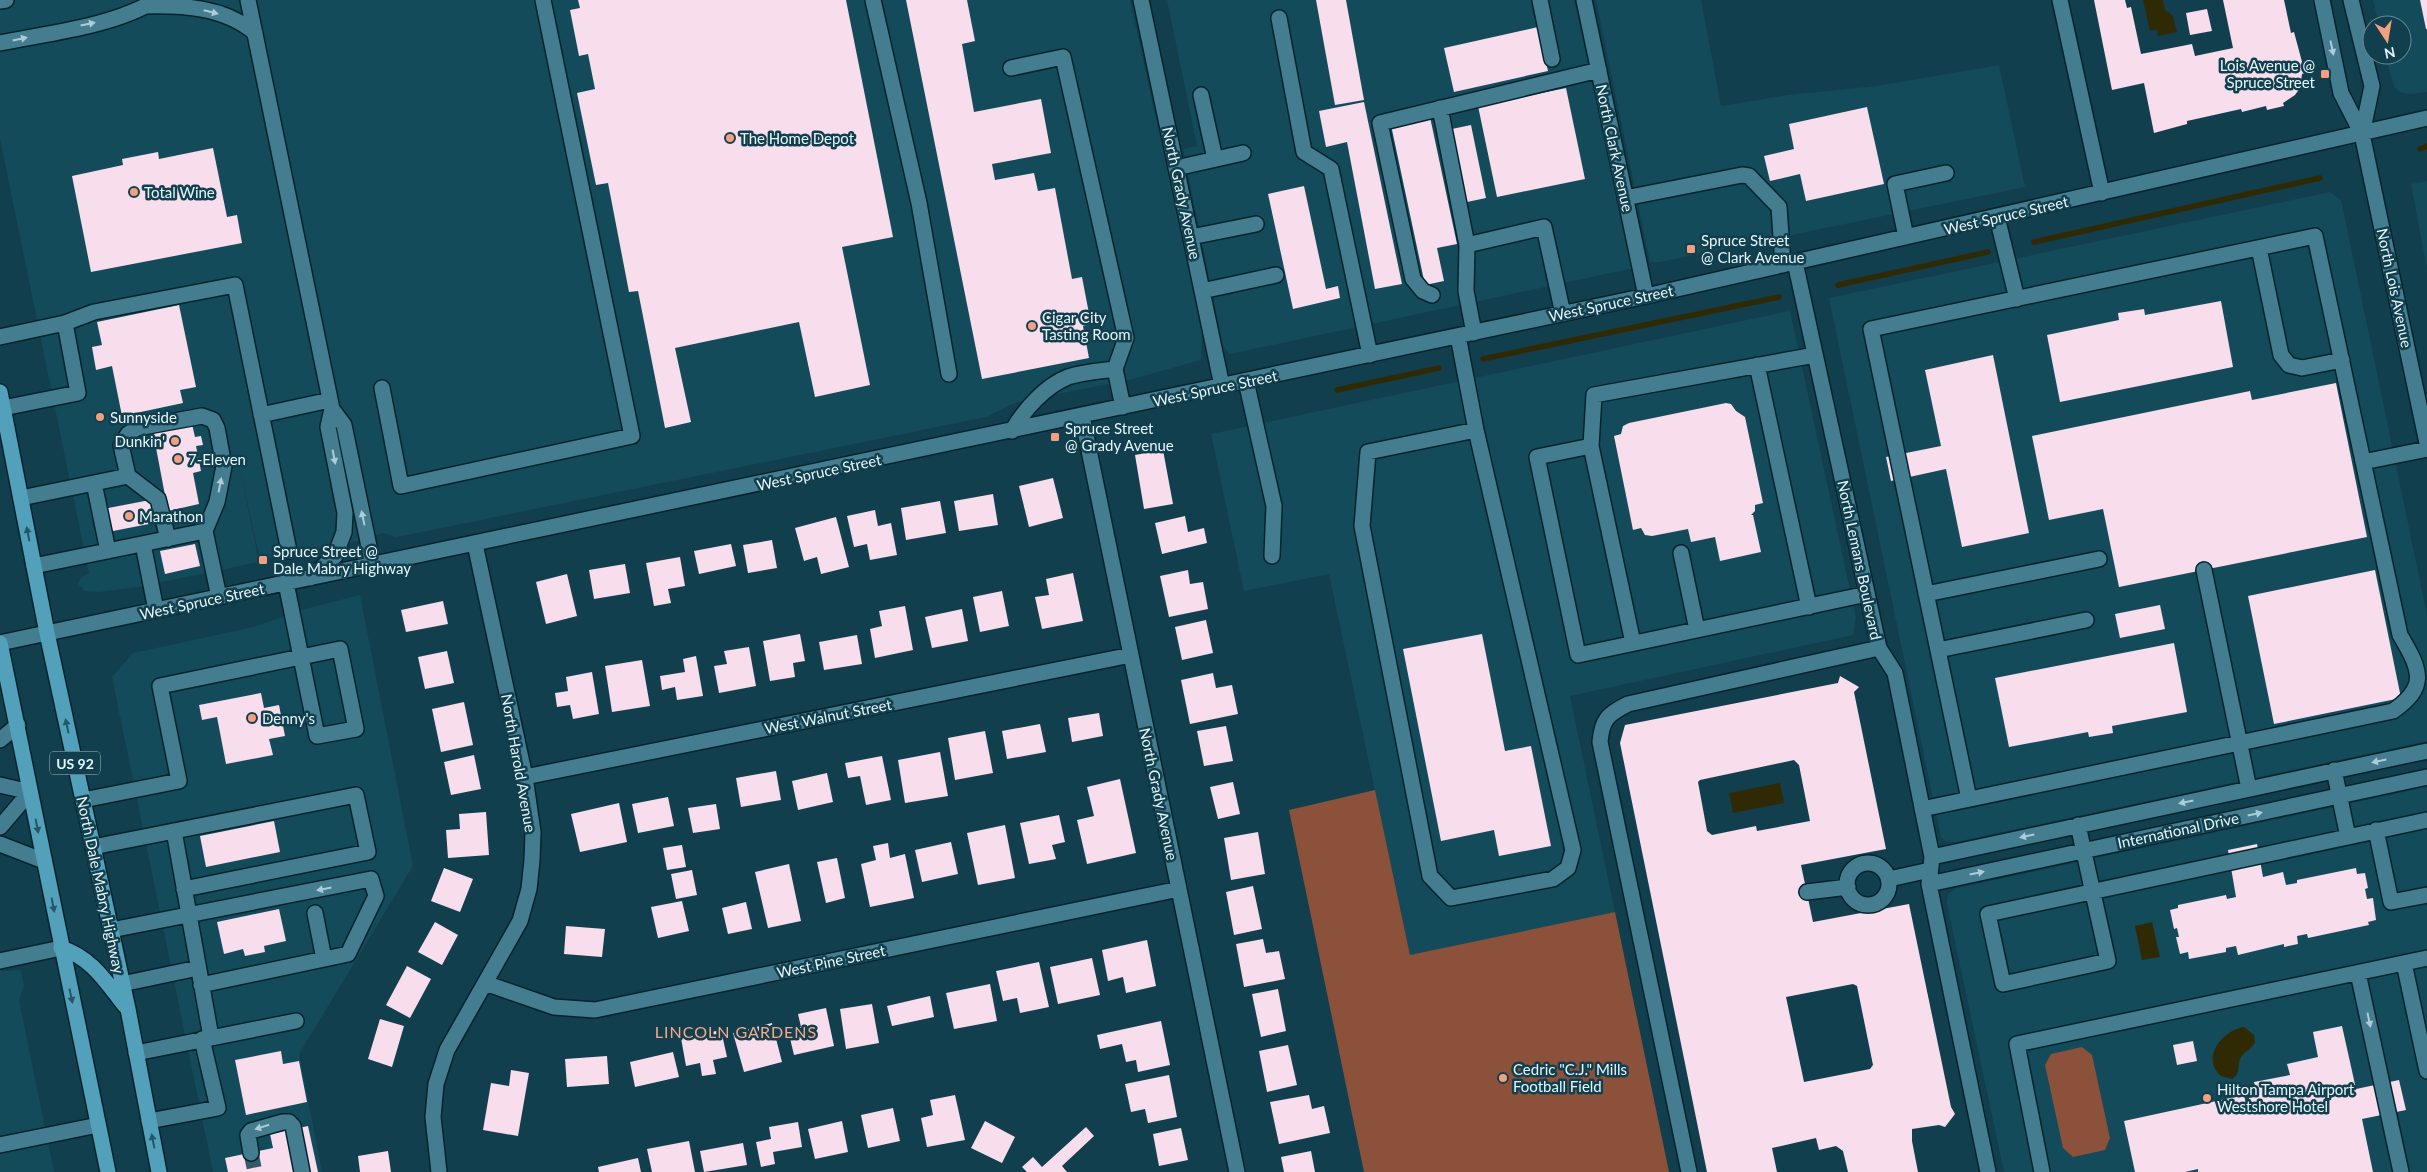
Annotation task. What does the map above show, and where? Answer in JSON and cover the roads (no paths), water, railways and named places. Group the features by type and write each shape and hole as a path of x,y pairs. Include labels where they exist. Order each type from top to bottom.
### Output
{"main road":[{"name":"North Dale Mabry Highway","path":"0,392 47,633 128,1009 159,1172"},
{"name":"US 92","path":"0,643 108,1172"},
{"path":"61,948 83,957 97,970 128,1009"}],"street":[{"path":"0,1 6,0"},
{"path":"248,0 331,404 328,427 345,513 344,532 335,556 309,579"},
{"path":"382,388 401,486 632,436 543,0"},
{"path":"873,0 919,202 949,374"},
{"name":"North Grady Avenue","path":"1141,0 1222,386"},
{"path":"1540,0 1552,59"},
{"name":"North Clark Avenue","path":"1584,0 1646,296"},
{"path":"2060,0 2102,193"},
{"name":"North Lois Avenue","path":"2322,0 2341,93 2362,134 2427,443"},
{"name":"North Lois Avenue","path":"2351,0 2372,86 2362,134"},
{"path":"0,43 115,18 151,3 189,7 212,12 243,23 255,33"},
{"path":"1279,18 1304,152 1331,169 1370,355"},
{"path":"1011,68 1063,57 1126,338 1115,369 1123,407"},
{"path":"1432,295 1423,292 1413,279 1380,123 1599,70"},
{"path":"1201,95 1215,159"},
{"path":"1440,108 1467,244 1466,291 1474,333"},
{"name":"West Spruce Street","path":"0,643 1563,314 2427,118"},
{"path":"1176,168 1243,153"},
{"path":"1906,237 1895,184 1946,173"},
{"name":"North Lemans Boulevard","path":"1625,198 1742,175 1749,176 1779,207 1789,264 1815,354 1879,648 1894,672 1922,808 1930,870 1988,1172"},
{"path":"1997,217 2017,299"},
{"path":"1191,237 1256,224"},
{"path":"1467,244 1544,227 1563,314"},
{"path":"1922,808 1969,799 2239,742 2393,711 2412,702 2423,692 2424,676 2400,635 2315,236 1870,330 1969,799"},
{"path":"2259,248 2281,355 2289,365 2302,368 2342,360"},
{"path":"1202,291 1276,274"},
{"path":"0,337 64,323 94,312 234,285 289,550"},
{"path":"3,408 78,392 64,323"},
{"path":"1458,336 1476,430 1573,850 1568,868 1553,879 1451,898 1430,876 1362,526 1368,452 1476,430"},
{"path":"1633,643 1592,446 1594,395 1815,354"},
{"path":"1757,365 1809,607"},
{"path":"1012,431 1021,415 1055,384 1069,377 1115,369"},
{"path":"1246,381 1274,506 1272,556"},
{"path":"261,414 331,404"},
{"path":"331,404 344,425 373,566"},
{"path":"168,539 158,499 128,476 121,445 128,434 137,428 202,416 213,420 217,428 224,466 217,502 205,531 219,598"},
{"name":"North Grady Avenue","path":"1082,416 1237,1172"},
{"path":"1592,446 1537,457 1578,655 1867,594"},
{"path":"2363,462 2427,449"},
{"path":"21,498 128,476"},
{"path":"94,483 108,551"},
{"path":"34,566 205,531"},
{"path":"143,544 156,610"},
{"name":"North Harold Avenue","path":"439,1172 433,1117 436,1084 447,1050 520,921 529,889 533,832 525,777 475,544"},
{"path":"1681,553 1697,630"},
{"path":"1926,594 2100,558"},
{"path":"2204,570 2249,789"},
{"path":"83,800 179,781 160,686 301,657 340,649 356,728 317,736 301,657 286,583"},
{"path":"1938,650 2086,620"},
{"path":"1689,1172 1600,742 1601,728 1610,713 1628,704 1879,648"},
{"name":"West Walnut Street","path":"525,777 1131,655"},
{"path":"0,740 18,725"},
{"name":"International Drive","path":"1930,870 2078,825 2427,751"},
{"path":"2334,770 2348,837"},
{"name":"International Drive","path":"1930,870 2084,850 2427,777"},
{"path":"0,785 30,792 0,827"},
{"path":"93,847 356,794 368,852 184,888"},
{"path":"2078,825 2092,891 2108,961 2003,984 1988,914 2092,891 2348,837 2376,830 2427,820"},
{"path":"2376,830 2391,902 2427,894"},
{"path":"149,1121 218,1108 207,1038 202,985 174,831"},
{"path":"0,844 44,861"},
{"path":"1868,863 1881,867 1889,879 1888,892 1884,898 1873,904 1859,902 1850,893 1848,887 1848,880 1855,868 1868,863"},
{"path":"1889,879 1930,870"},
{"path":"111,930 371,880 376,896 348,954 202,985"},
{"path":"1807,892 1848,887"},
{"name":"West Pine Street","path":"486,983 554,1007 595,1010 1179,890"},
{"path":"315,913 324,959"},
{"path":"0,961 61,948"},
{"path":"2042,1172 2017,1044 2427,958"},
{"path":"2404,963 2427,1071"},
{"path":"122,984 198,968"},
{"path":"2358,972 2401,1172"},
{"path":"136,1053 296,1021"},
{"path":"251,1153 248,1135 251,1131 289,1122 293,1126 302,1172"},
{"path":"0,1145 98,1124"}],"waterway":[{"path":"2420,149 2427,146"},
{"path":"2034,242 2320,178"},
{"path":"1838,285 1988,252"},
{"path":"1483,359 1779,297"},
{"path":"1337,390 1439,368"}],"tunnel":[{"path":"251,1153 255,1172"}],"place":[{"name":"Lois Avenue @ Spruce Street","path":"2325,74"},
{"name":"The Home Depot","path":"730,138"},
{"name":"Total Wine","path":"134,192"},
{"name":"Spruce Street @ Clark Avenue","path":"1691,249"},
{"name":"Cigar City Tasting Room","path":"1032,326"},
{"name":"Sunnyside","path":"100,417"},
{"name":"Spruce Street @ Grady Avenue","path":"1055,437"},
{"name":"Dunkin'","path":"175,441"},
{"name":"7-Eleven","path":"178,459"},
{"name":"Marathon","path":"129,516"},
{"name":"Spruce Street @ Dale Mabry Highway","path":"263,560"},
{"name":"Denny's","path":"252,718"},
{"name":"Cedric \"C.J.\" Mills Football Field","path":"1503,1078"},
{"name":"Hilton Tampa Airport Westshore Hotel","path":"2207,1098"}],"district":[{"name":"LINCOLN GARDENS","path":"736,1031"}]}
